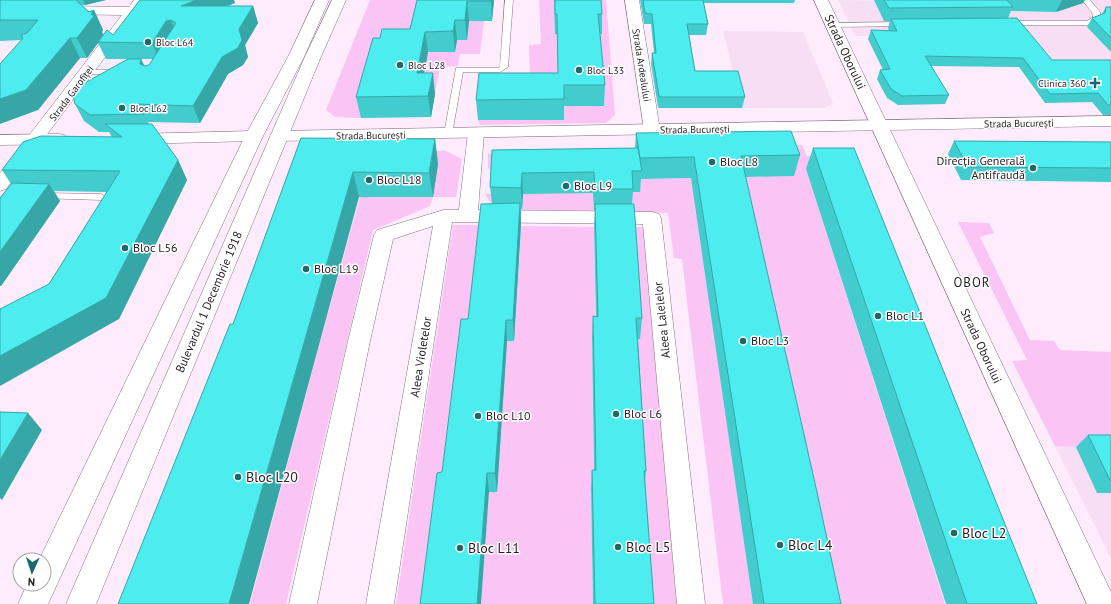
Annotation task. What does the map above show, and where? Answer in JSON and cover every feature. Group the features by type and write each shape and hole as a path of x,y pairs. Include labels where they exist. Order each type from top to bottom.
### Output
{"main road":[{"path":"52,564 254,136 296,57 322,0"},
{"name":"Bulevardul 1 Decembrie 1918","path":"81,604 279,136 339,0"},
{"name":"Strada București","path":"279,136 1111,121"},
{"path":"119,139 254,136"},
{"path":"0,140 73,139"},
{"path":"33,604 38,592"}],"street":[{"name":"Strada Ardealului","path":"632,0 652,130"},
{"name":"Strada Oborului","path":"821,0 1102,604"},
{"path":"46,10 137,5"},
{"name":"Strada Garofiței","path":"0,185 137,5"},
{"path":"303,604 359,341 384,235 408,227 442,227 468,216 476,133"},
{"name":"Aleea Lalelelor","path":"468,216 652,218 691,604"},
{"name":"Aleea Violetelor","path":"380,604 442,227"}],"lane":[{"path":"448,134 459,70 500,70 504,67 509,0"},
{"path":"1000,24 1088,23 1097,18 1096,12 1086,0"},
{"path":"833,25 912,24"},
{"path":"86,72 125,72"},
{"path":"31,195 101,197"}],"shaded area":[{"path":"370,0 467,0 377,59 361,118 335,117 326,110"},
{"path":"539,0 554,0 556,34 601,34 598,0 606,0 615,115 606,123 480,125 478,120 564,120 558,93 530,75 529,45 541,44"},
{"path":"838,0 970,2 969,0 1111,0 1111,102 1080,103 1022,33 855,36"},
{"path":"469,21 484,21 480,54 460,54 458,66 440,67 435,94 409,94 428,52 455,52 457,40 467,39"},
{"path":"723,31 803,32 833,103 824,108 742,108"},
{"path":"802,145 807,156 834,157 806,169 945,604 723,604 682,259 674,258 668,213 505,210 492,205 485,194 639,192 638,179 794,176 494,171 488,168 488,154 503,153 504,151"},
{"path":"446,151 462,159 456,197 433,197 430,206 373,230 286,604 250,604 360,197 322,152"},
{"path":"958,222 989,223 994,233 980,237 1030,340 1054,341 1060,350 1111,352 1111,448 1055,446 1012,361 1027,360"},
{"path":"453,225 483,225 427,604 396,604"},
{"path":"521,226 594,227 596,337 592,338 594,489 591,489 593,604 481,604 489,492 497,492 507,341 514,341"},
{"path":"632,227 647,227 682,604 649,604 634,339 640,339"},
{"path":"1012,361 1111,362 1111,559 1097,530"}],"building":[{"path":"0,0 76,0 89,12 94,10 91,14 94,16 77,38 70,38 26,90 0,99 0,64 23,38 21,35 27,33 38,20 0,20"},
{"path":"140,0 196,0 181,6 253,6 239,29 242,40 238,48 222,57 193,106 137,104 144,114 90,115 75,104 72,90 128,59 141,59 140,64 145,66 149,65 176,23 171,20 166,21 152,43 98,42 107,30 113,35"},
{"path":"417,0 491,1 467,1 465,20 455,20 453,31 425,32 417,73 433,73 428,96 356,97 373,38 380,38 382,29 410,29"},
{"path":"555,0 601,0 602,14 598,14 605,85 564,85 564,99 476,100 479,73 558,73 557,14 555,14"},
{"path":"643,0 703,0 708,24 687,24 695,71 738,71 745,97 659,96 652,53 656,53 652,14 645,13"},
{"path":"884,0 1007,0 1013,7 889,8"},
{"path":"1106,7 1111,7 1111,38 1092,18 1105,13"},
{"path":"1017,18 1052,60 1111,60 1111,105 1108,105 1098,93 1050,94 1023,58 925,56 949,95 902,96 891,89 880,70 890,69 871,30 897,31 891,19"},
{"path":"105,124 152,124 178,160 106,298 0,356 0,309 49,284 120,171 2,170 23,142 41,136 122,137"},
{"path":"791,131 800,155 741,156 841,604 764,604 694,157 640,158 636,133"},
{"path":"301,138 435,139 429,173 353,172 229,604 118,604 230,324 233,324"},
{"path":"954,141 1111,142 1111,168 968,167"},
{"path":"638,148 642,171 632,171 633,189 595,189 594,172 522,173 521,188 490,187 492,150"},
{"path":"813,148 854,148 1037,604 967,604"},
{"path":"12,183 49,184 0,252 0,198"},
{"path":"520,203 513,320 506,320 495,473 487,473 477,604 420,604 437,473 442,472 461,319 468,319 481,204"},
{"path":"595,204 634,204 642,318 636,318 646,471 644,471 654,604 595,604 592,470 596,470 593,316 598,317"},
{"path":"0,412 28,413 0,460"},
{"path":"1088,435 1111,435 1111,480 1110,480"}],"place":[{"name":"Bloc L64","path":"148,42"},
{"name":"Bloc L28","path":"400,65"},
{"name":"Bloc L33","path":"579,70"},
{"name":"Clinica 360","path":"1095,83"},
{"name":"Bloc L62","path":"122,108"},
{"name":"Bloc L8","path":"712,162"},
{"name":"Direcția Generală Antifraudă","path":"1033,168"},
{"name":"Bloc L18","path":"369,180"},
{"name":"Bloc L9","path":"566,186"},
{"name":"Bloc L56","path":"125,248"},
{"name":"Bloc L19","path":"306,269"},
{"name":"Bloc L1","path":"878,316"},
{"name":"Bloc L3","path":"743,341"},
{"name":"Bloc L6","path":"616,414"},
{"name":"Bloc L10","path":"478,416"},
{"name":"Bloc L20","path":"238,477"},
{"name":"Bloc L2","path":"954,533"},
{"name":"Bloc L4","path":"780,545"},
{"name":"Bloc L5","path":"618,547"},
{"name":"Bloc L11","path":"460,548"}],"district":[{"name":"OBOR","path":"972,282"}]}
